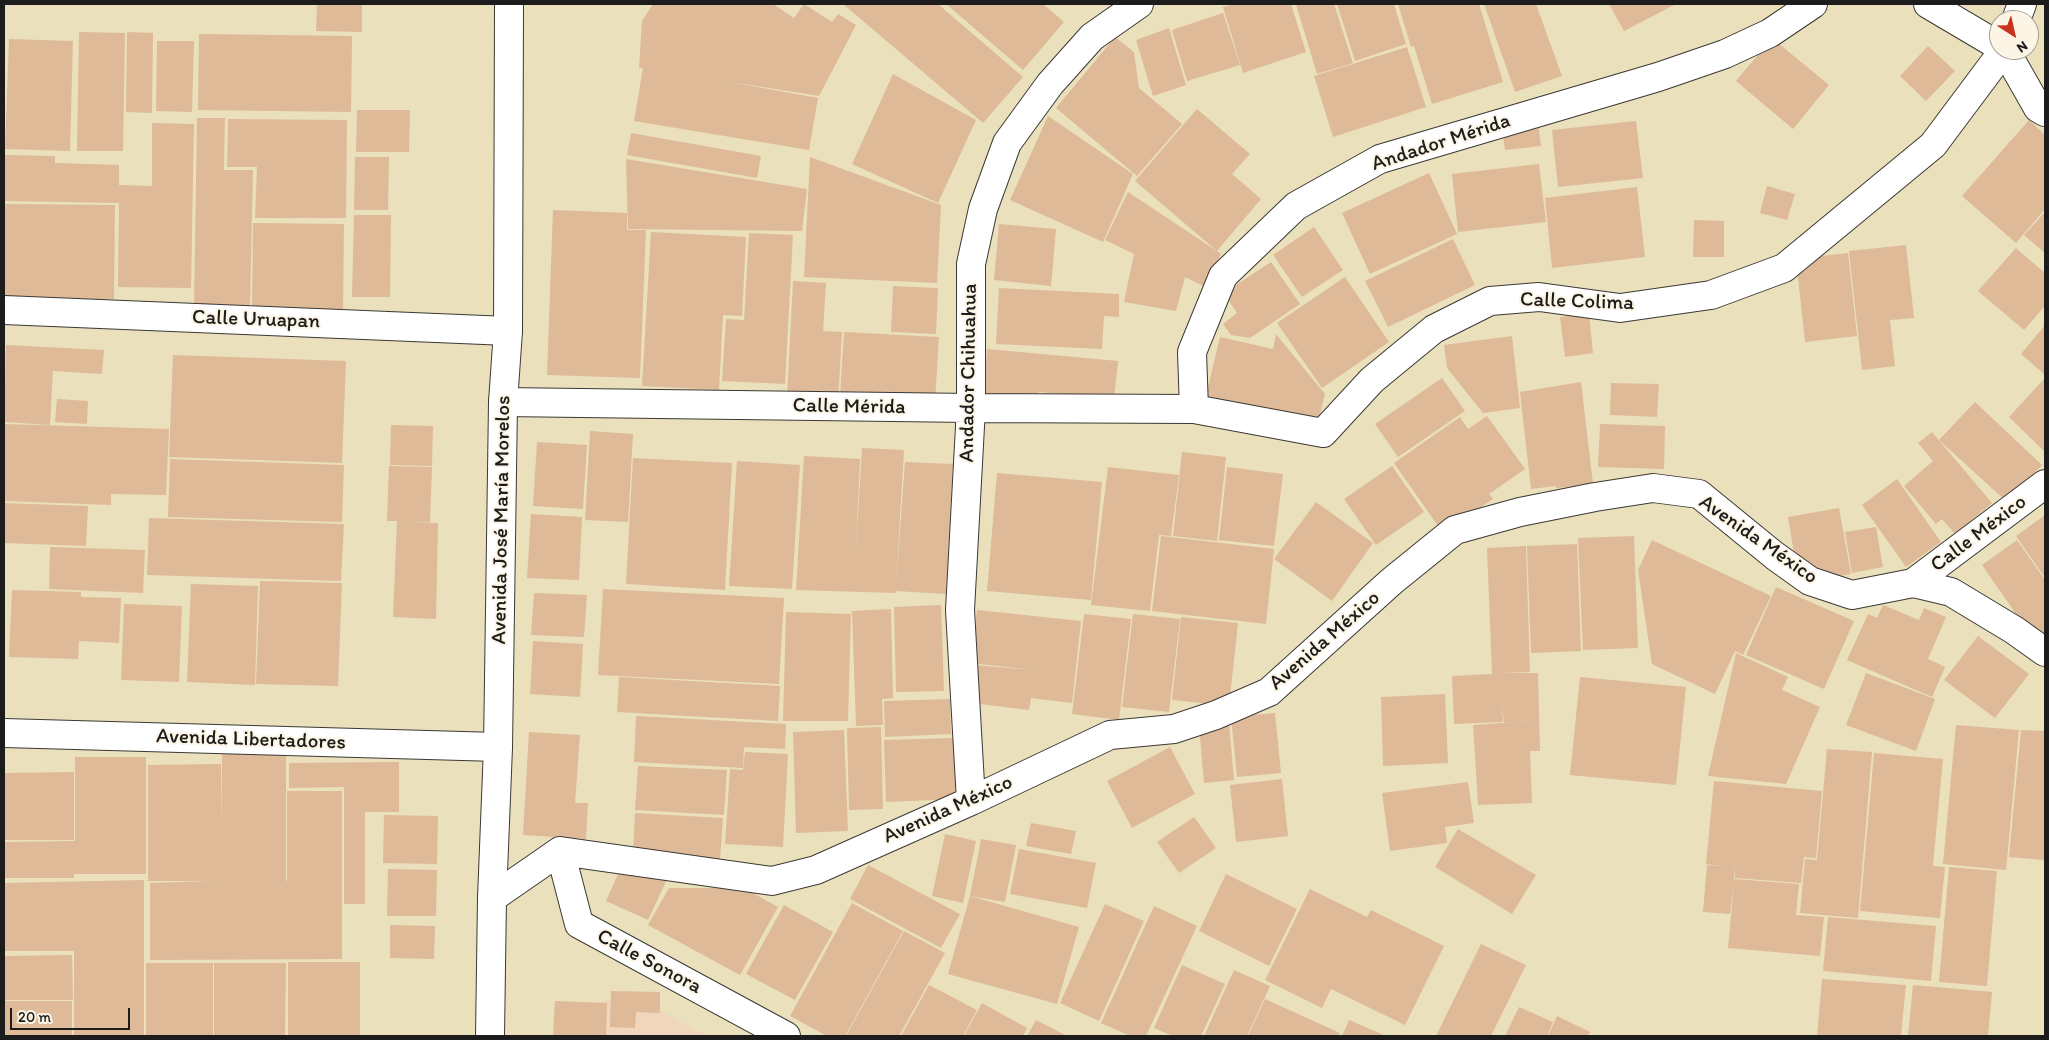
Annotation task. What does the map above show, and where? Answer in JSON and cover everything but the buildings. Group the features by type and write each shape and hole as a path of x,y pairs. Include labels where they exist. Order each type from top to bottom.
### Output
{"street":[{"name":"Avenida José María Morelos","path":"490,1036 492,898 498,747 503,402 508,331 510,4"},
{"name":"Andador Chihuahua","path":"971,801 960,610 971,408 971,264 983,209 1007,143 1050,84 1092,37 1139,4"},
{"name":"Andador Mérida","path":"1194,409 1192,352 1223,276 1296,206 1380,159 1658,76 1725,54 1770,33 1813,4"},
{"path":"1928,4 1989,40"},
{"name":"Calle Colima","path":"1194,409 1324,433 1372,380 1434,329 1490,301 1539,297 1620,308 1711,295 1784,268 1933,145 1997,60"},
{"path":"2010,60 2038,108 2045,112"},
{"name":"Calle Uruapan","path":"4,310 508,331"},
{"name":"Calle Mérida","path":"503,402 1194,409"},
{"name":"Calle México","path":"1913,583 2045,484"},
{"name":"Avenida México","path":"560,850 772,882 816,870 1110,736 1174,729 1216,715 1269,692 1392,581 1455,530 1520,512 1594,496 1653,488 1700,494 1775,556 1810,581 1852,595 1913,583"},
{"path":"1913,583 1952,592 2014,630 2045,652"},
{"name":"Avenida Libertadores","path":"4,733 498,747"},
{"path":"492,898 560,850"},
{"name":"Calle Sonora","path":"560,850 579,924 786,1036"}],"shaded area":[{"path":"627,992 707,1036 589,1036 588,1008"}]}
